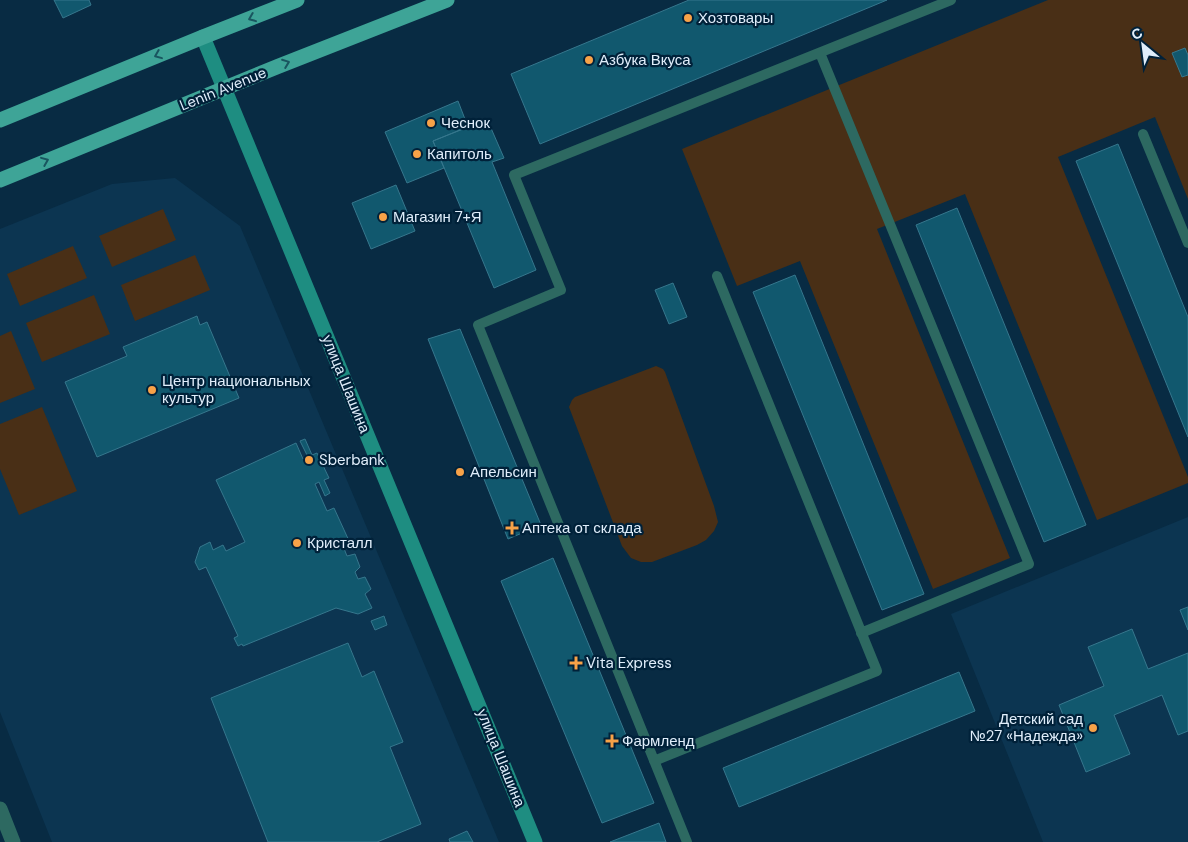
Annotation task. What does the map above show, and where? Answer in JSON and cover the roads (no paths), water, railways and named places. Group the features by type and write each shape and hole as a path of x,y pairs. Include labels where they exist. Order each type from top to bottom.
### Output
{"main road":[{"path":"0,120 297,0"},
{"name":"Lenin Avenue","path":"0,180 224,88 447,0"}],"street":[{"name":"улица Шашина","path":"204,37 535,842"},
{"path":"0,809 13,842"}],"lane":[{"path":"687,842 478,325 561,290 514,175 951,0"},
{"path":"820,53 1029,564 861,633"},
{"path":"1143,134 1188,244"},
{"path":"654,761 877,671 717,276"}],"place":[{"name":"Хозтовары","path":"688,18"},
{"name":"Азбука Вкуса","path":"589,60"},
{"name":"Чеснок","path":"431,123"},
{"name":"Капитоль","path":"417,154"},
{"name":"Магазин 7+Я","path":"383,217"},
{"name":"Центр национальных культур","path":"152,390"},
{"name":"Sberbank","path":"309,460"},
{"name":"Апельсин","path":"460,472"},
{"name":"Аптека от склада","path":"512,528"},
{"name":"Кристалл","path":"297,543"},
{"name":"Vita Express","path":"576,663"},
{"name":"Детский сад №27 «Надежда»","path":"1093,728"},
{"name":"Фармленд","path":"612,741"}]}
